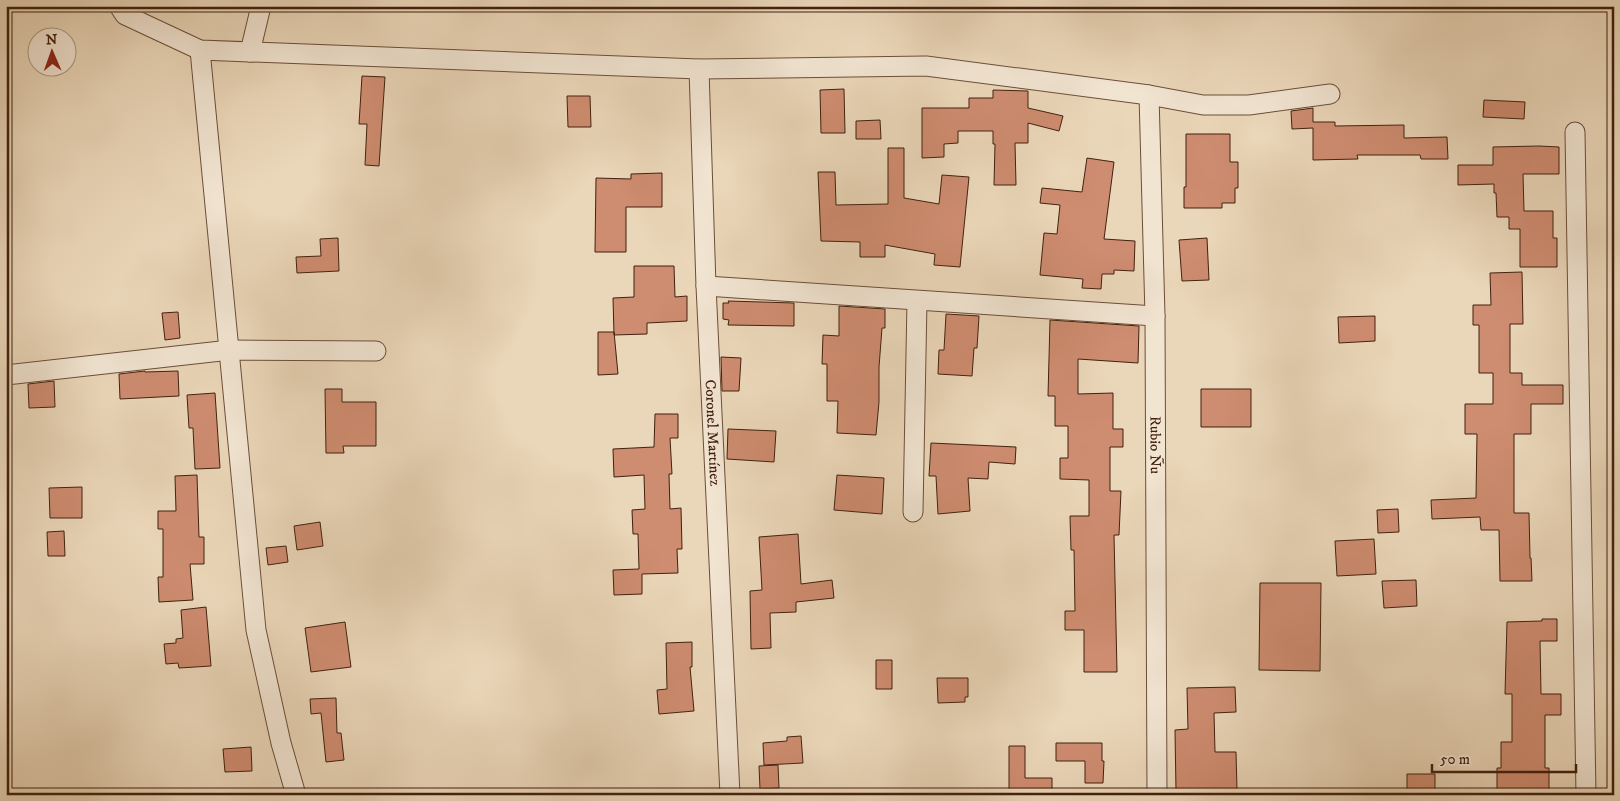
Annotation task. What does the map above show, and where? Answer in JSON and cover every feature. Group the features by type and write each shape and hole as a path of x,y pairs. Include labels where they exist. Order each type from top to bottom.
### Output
{"street":[{"path":"119,6 125,15 200,50 699,69 926,66 1149,95 1202,105 1248,105 1330,94"},
{"path":"250,52 261,6"},
{"path":"200,50 256,630 281,743 296,795"},
{"name":"Coronel Martínez","path":"699,69 706,286 730,795"},
{"name":"Rubio Ñu","path":"1149,95 1155,316 1157,795"},
{"path":"1575,132 1586,795"},
{"path":"706,286 1155,316"},
{"path":"914,512 917,300"},
{"path":"6,375 230,350 376,351"}],"building":[{"path":"362,76 385,77 379,166 365,165 367,124 359,124"},
{"path":"844,89 845,133 821,133 820,90"},
{"path":"993,90 1028,91 1028,108 1063,116 1059,131 1028,123 1028,143 1015,143 1016,185 994,185 995,144 993,144 993,131 958,131 958,143 944,144 944,157 922,158 922,108 969,108 969,98 993,98"},
{"path":"567,96 590,96 591,127 568,127"},
{"path":"1484,100 1525,102 1524,119 1483,117"},
{"path":"1313,108 1313,122 1335,122 1335,126 1404,125 1404,138 1447,137 1448,159 1421,159 1420,155 1357,155 1358,159 1313,160 1313,128 1292,129 1291,111"},
{"path":"880,120 881,139 856,139 856,121"},
{"path":"1186,134 1230,134 1230,162 1238,162 1238,188 1235,188 1235,203 1222,203 1222,208 1184,208"},
{"path":"1493,147 1559,147 1559,174 1523,174 1524,211 1553,211 1553,238 1557,238 1557,267 1520,267 1520,229 1509,229 1509,217 1497,217 1494,184 1458,185 1458,165 1493,165"},
{"path":"888,148 904,148 904,198 939,204 942,175 969,177 960,267 934,265 935,254 885,245 885,257 860,257 860,242 821,241 818,172 835,172 836,205 888,204"},
{"path":"1087,158 1114,162 1104,239 1135,241 1134,271 1114,270 1114,274 1102,274 1101,289 1082,288 1083,279 1040,275 1044,233 1057,234 1060,205 1040,203 1042,188 1082,192"},
{"path":"662,173 662,207 626,207 626,252 595,252 596,178 631,179 631,174"},
{"path":"338,238 339,271 297,273 296,257 321,256 320,239"},
{"path":"1207,238 1209,280 1182,281 1179,240"},
{"path":"634,266 674,266 675,297 687,296 687,321 647,323 647,334 614,335 613,298 634,297"},
{"path":"1522,272 1523,324 1510,324 1510,373 1522,373 1522,385 1563,385 1563,404 1531,404 1531,434 1514,434 1514,513 1529,513 1532,581 1500,581 1499,530 1481,530 1480,517 1432,519 1431,500 1476,498 1477,434 1465,434 1465,404 1493,404 1493,373 1479,373 1479,325 1473,325 1473,305 1491,305 1490,273"},
{"path":"728,301 794,303 794,326 728,325 729,320 723,319 723,303 729,303"},
{"path":"839,306 885,309 885,328 882,328 879,367 879,402 876,435 837,433 838,401 827,401 827,364 822,364 823,335 839,336"},
{"path":"178,312 180,338 165,340 162,313"},
{"path":"946,314 979,316 977,348 974,348 972,376 938,374 939,350 944,350"},
{"path":"1375,316 1375,341 1339,343 1338,317"},
{"path":"1050,320 1139,326 1138,363 1078,359 1078,394 1113,393 1113,429 1123,429 1123,447 1110,447 1110,491 1121,491 1119,535 1114,535 1117,672 1084,672 1084,630 1065,630 1065,611 1075,611 1074,550 1071,550 1070,516 1089,516 1089,480 1060,479 1060,458 1068,458 1068,426 1055,426 1055,396 1048,396"},
{"path":"598,332 614,332 618,374 598,375"},
{"path":"721,357 741,358 739,391 722,391"},
{"path":"145,371 178,371 179,396 120,399 119,374"},
{"path":"54,381 55,407 29,408 28,384"},
{"path":"325,389 342,389 342,402 376,402 376,446 343,446 344,453 326,453"},
{"path":"1201,389 1251,389 1251,427 1201,427"},
{"path":"215,393 220,468 195,469 193,428 189,428 187,395"},
{"path":"655,414 678,414 678,438 670,438 672,474 669,474 670,509 681,508 682,549 677,549 678,573 642,574 642,594 614,595 613,570 639,569 638,534 633,534 632,510 645,509 644,475 614,477 613,449 654,447"},
{"path":"728,429 776,431 774,462 727,459"},
{"path":"931,443 1016,447 1015,464 989,462 988,479 968,478 970,511 938,514 936,476 929,476"},
{"path":"197,475 199,537 204,537 204,564 190,564 193,600 159,602 158,577 163,577 163,529 158,529 158,511 176,511 175,476"},
{"path":"837,475 884,478 882,514 834,510"},
{"path":"82,487 82,518 50,518 49,488"},
{"path":"1398,509 1399,532 1378,533 1377,510"},
{"path":"320,522 323,546 297,550 294,526"},
{"path":"64,531 65,556 48,556 47,532"},
{"path":"798,534 801,584 832,580 834,598 796,602 796,612 770,613 771,648 751,649 750,591 762,590 759,537"},
{"path":"1374,539 1376,574 1337,576 1335,541"},
{"path":"286,546 288,562 268,565 266,548"},
{"path":"1416,580 1417,606 1384,608 1382,581"},
{"path":"1260,583 1321,583 1320,671 1259,670"},
{"path":"206,607 211,666 179,668 178,663 166,664 164,644 176,643 176,639 183,638 181,610"},
{"path":"1542,619 1557,619 1557,641 1540,641 1541,694 1561,694 1561,715 1545,715 1545,768 1549,768 1549,795 1497,795 1497,768 1501,768 1501,742 1512,742 1512,694 1505,694 1507,622 1542,621"},
{"path":"345,622 351,667 311,672 305,628"},
{"path":"692,642 692,667 690,667 694,711 659,714 657,690 667,689 666,643"},
{"path":"876,660 892,660 892,689 876,689"},
{"path":"937,678 968,678 968,697 965,697 965,702 938,703"},
{"path":"1235,687 1236,712 1214,713 1215,752 1236,752 1237,790 1176,791 1175,730 1188,729 1187,688"},
{"path":"336,698 337,733 341,733 344,760 326,762 321,713 311,714 310,699"},
{"path":"801,736 803,763 764,765 763,743 787,741 787,737"},
{"path":"1056,743 1102,743 1102,761 1104,761 1103,783 1085,783 1085,761 1056,761"},
{"path":"1009,746 1025,746 1025,778 1052,778 1052,795 1009,795"},
{"path":"251,747 252,771 225,772 223,749"},
{"path":"778,765 779,788 760,789 759,766"},
{"path":"1407,774 1435,774 1435,795 1407,795"}]}
